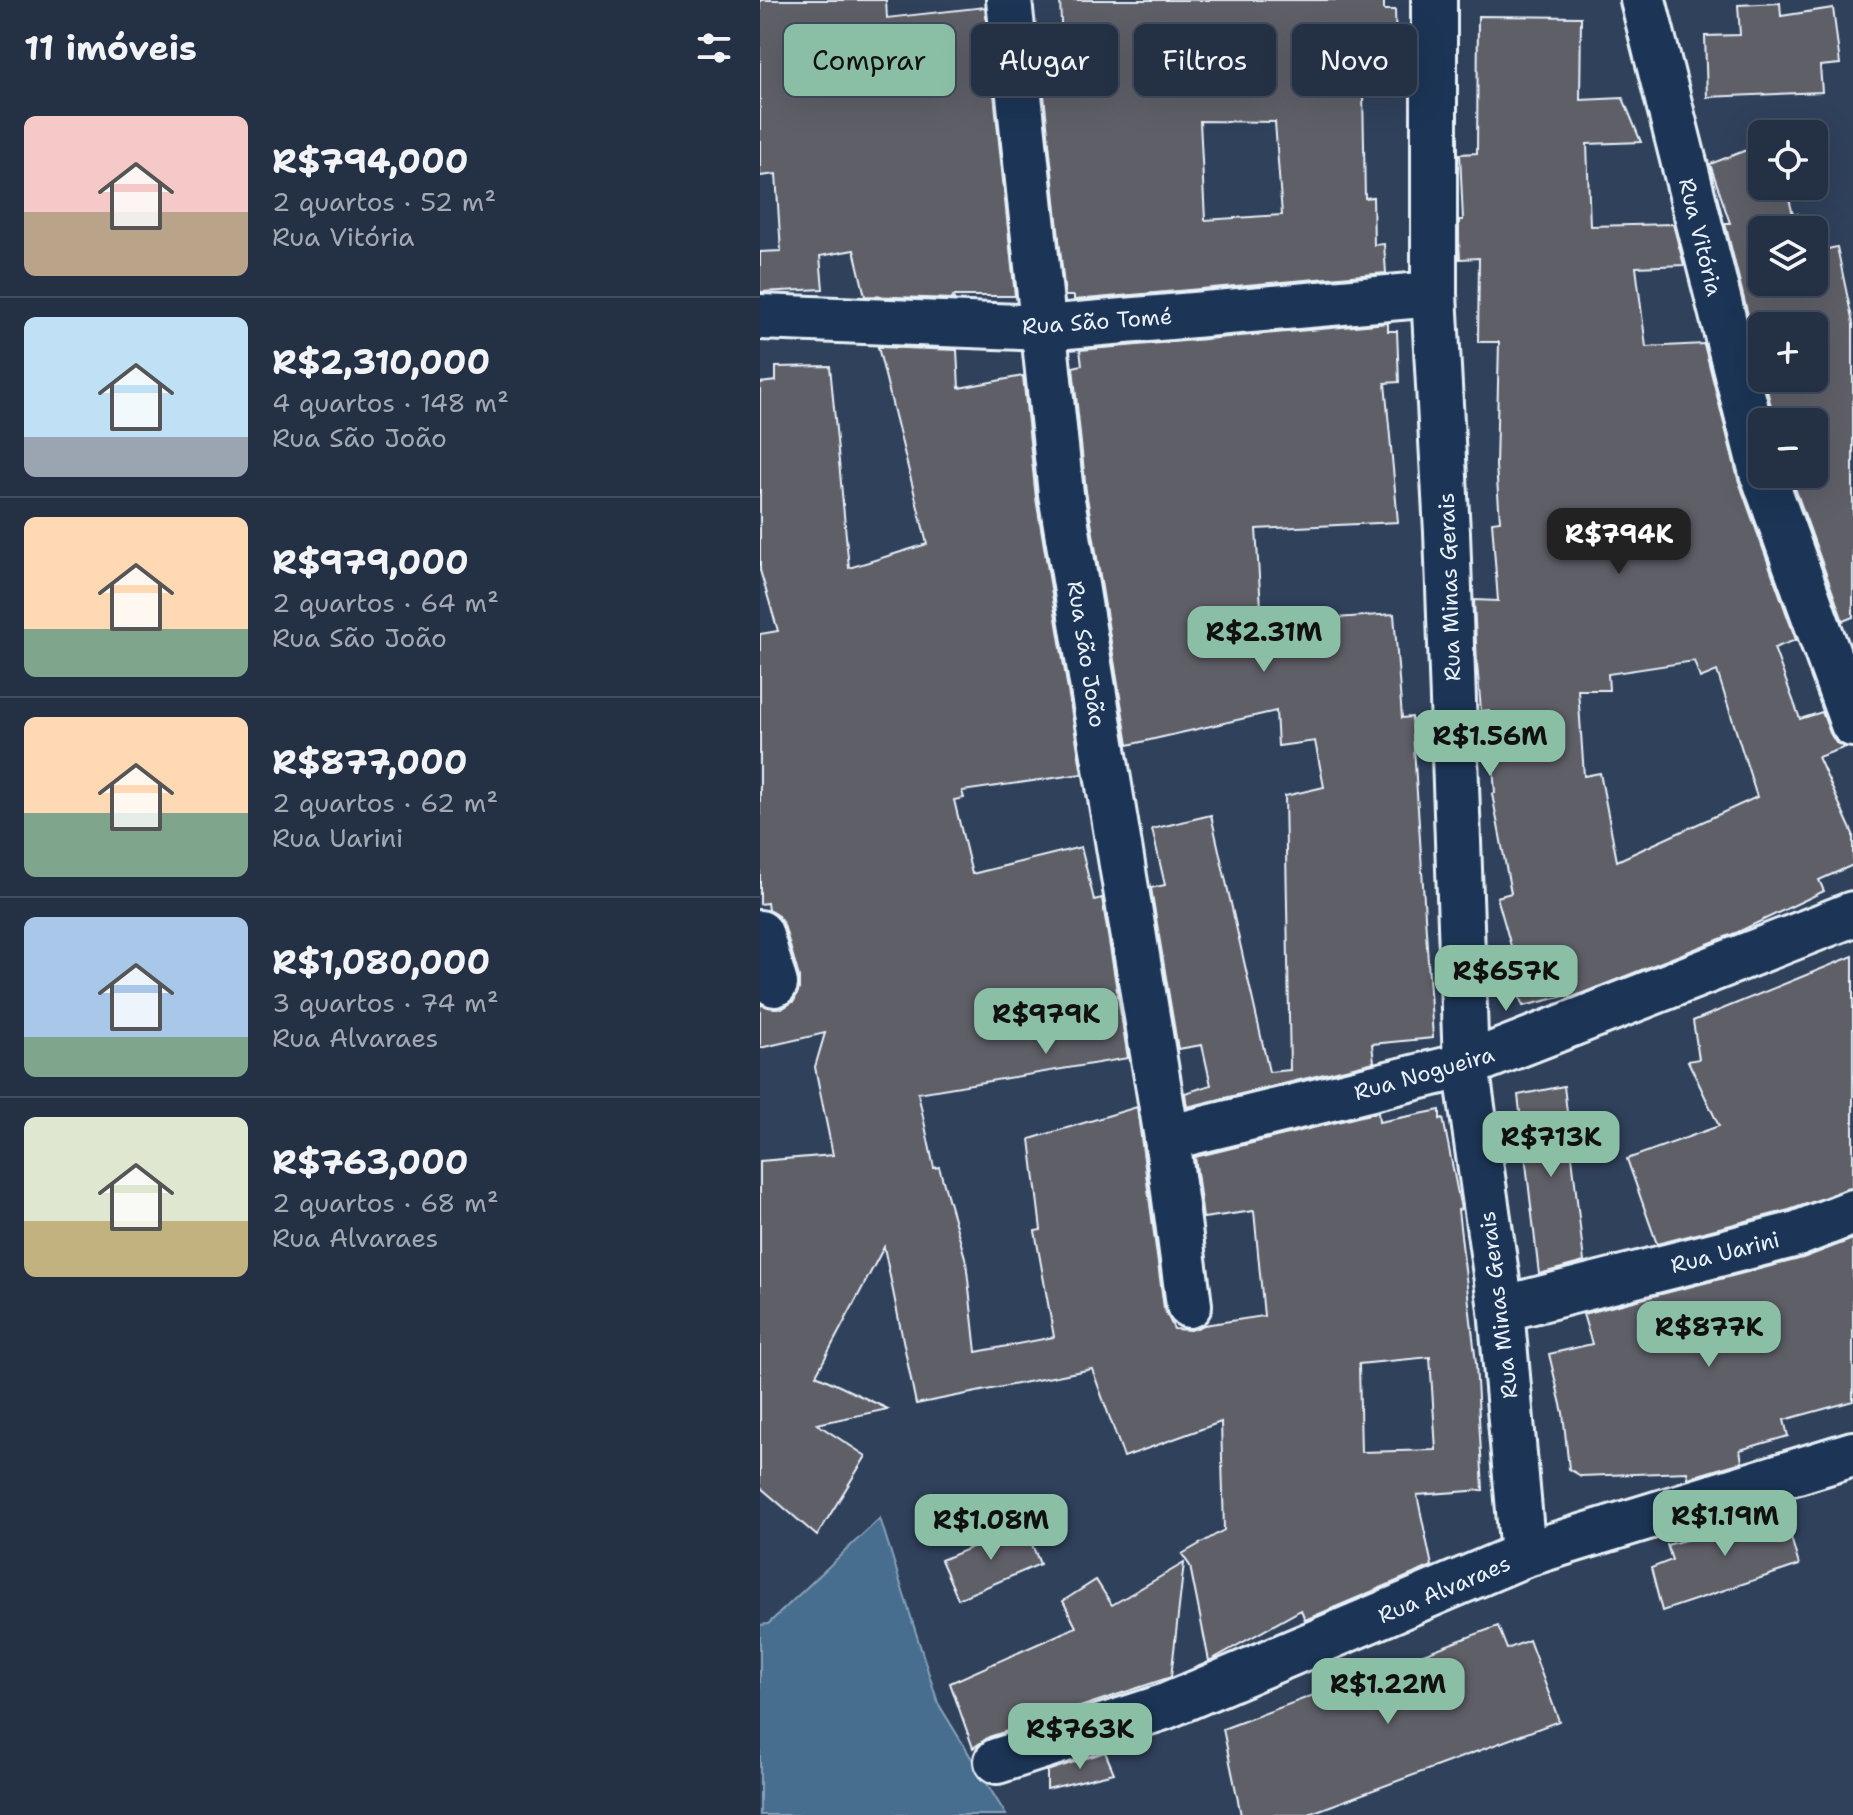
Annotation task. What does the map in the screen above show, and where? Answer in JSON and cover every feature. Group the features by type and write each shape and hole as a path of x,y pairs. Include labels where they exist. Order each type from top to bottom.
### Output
{"street":[{"name":"Rua São João","path":"1009,0 1061,494 1167,1138 1189,1305"},
{"name":"Rua Minas Gerais","path":"1434,0 1434,294 1447,532 1466,1065 1501,1309 1523,1555"},
{"name":"Rua Vitória","path":"1643,0 1748,417"},
{"name":"Rua São Tomé","path":"760,317 1044,328 1434,294"},
{"name":"Rua Vitória","path":"1767,488 1853,724"},
{"name":"Rua Nogueira","path":"1167,1138 1466,1065 1853,914"},
{"path":"760,933 775,984"},
{"name":"Rua Uarini","path":"1501,1309 1797,1234 1853,1212"},
{"name":"Rua Alvaraes","path":"997,1761 1164,1707 1523,1555 1853,1454"}],"water":[{"path":"880,1518 938,1703 1006,1815 760,1815 760,1625 768,1624"}],"building":[{"path":"760,0 886,0 887,18 985,7 987,24 971,24 971,96 994,96 1015,296 953,296 954,299 865,296 854,250 820,256 823,289 760,292 760,252 781,251 776,174 760,176"},
{"path":"1060,0 1384,0 1384,10 1395,10 1395,24 1292,24 1292,96 1363,96 1365,198 1373,197 1374,245 1384,244 1386,273 1074,300 1074,296 1065,296 1044,96 1118,96 1118,24 1061,24","holes":["1200,121 1275,122 1282,215 1205,220"]},
{"path":"1780,3 1781,16 1833,8 1840,64 1820,66 1822,92 1707,97 1705,36 1740,35 1738,5"},
{"path":"1478,16 1581,17 1580,100 1623,98 1641,142 1587,144 1590,226 1673,224 1684,265 1636,267 1646,347 1704,344 1738,479 1796,640 1774,648 1800,719 1822,712 1836,743 1846,747 1818,757 1853,834 1853,865 1819,880 1824,891 1738,932 1570,998 1569,995 1523,1006 1505,961 1515,960 1497,897 1511,893 1492,794 1495,793 1489,710 1481,711 1477,663 1474,600 1498,601 1492,522 1500,521 1496,466 1499,342 1478,342 1479,258 1460,259 1459,220 1463,220 1460,154 1477,153","holes":["1694,661 1700,678 1717,671 1757,797 1617,861 1600,773 1584,776 1578,690 1609,690 1608,674"]},
{"path":"1748,149 1748,200 1789,200 1793,215 1798,214 1798,216 1748,216 1748,296 1828,296 1828,249 1837,247 1853,323 1853,617 1843,621 1795,488 1828,488 1828,408 1772,408 1768,392 1828,392 1828,312 1748,312 1748,315 1725,223 1730,223 1710,164"},
{"path":"1388,323 1388,331 1397,331 1399,382 1385,383 1398,522 1256,529 1262,623 1394,614 1402,718 1412,717 1433,1038 1372,1044 1374,1062 1187,1107 1185,1093 1211,1085 1202,1045 1178,1049 1151,888 1165,885 1152,829 1211,815 1269,1072 1290,1070 1285,796 1324,787 1315,741 1278,746 1276,711 1128,745 1086,491 1073,367 1082,365 1080,350"},
{"path":"878,347 957,350 959,388 1023,376 1036,498 1082,774 962,791 964,798 954,800 972,874 1081,847 1094,900 1102,898 1128,1058 918,1093 934,1168 939,1167 966,1261 976,1352 1054,1337 1035,1231 1041,1230 1030,1139 1137,1107 1164,1308 1174,1329 1191,1330 1204,1325 1264,1316 1254,1211 1203,1218 1195,1157 1378,1112 1379,1122 1440,1110 1440,1119 1443,1118 1461,1209 1458,1210 1476,1363 1483,1490 1417,1495 1432,1566 1305,1620 1301,1610 1209,1661 1190,1566 1182,1554 1224,1530 1221,1422 1124,1457 1092,1369 916,1404 884,1247 816,1375 888,1409 817,1424 866,1456 817,1536 760,1487 760,1161 833,1155 815,1067 825,1033 760,1048 760,1005 783,1008 794,1001 799,989 799,977 784,925 778,916 768,910 767,903 760,904 760,634 778,631 760,570 760,383 776,381 776,367 830,366 849,568 927,544","holes":["1430,1357 1436,1450 1361,1452 1359,1364"]},
{"path":"1853,956 1853,1188 1789,1210 1657,1244 1627,1159 1719,1126 1688,1061 1699,1059 1693,1021"},
{"path":"1564,1086 1584,1262 1539,1274 1518,1095"},
{"path":"1853,1239 1853,1401 1784,1420 1788,1436 1740,1450 1742,1462 1688,1478 1687,1472 1581,1476 1569,1469 1563,1413 1549,1354 1592,1344 1583,1314 1803,1258"},
{"path":"1755,1510 1757,1520 1784,1513 1799,1565 1662,1611 1651,1568 1672,1560 1667,1545 1703,1535 1701,1527"},
{"path":"1024,1525 1040,1564 958,1599 941,1560"},
{"path":"1184,1563 1171,1677 989,1737 973,1748 950,1683 1076,1627 1063,1601 1096,1580 1112,1605"},
{"path":"1498,1626 1507,1649 1529,1640 1559,1721 1306,1815 1241,1815 1223,1729"},
{"path":"1105,1752 1114,1773 1047,1789 1047,1771"}]}
